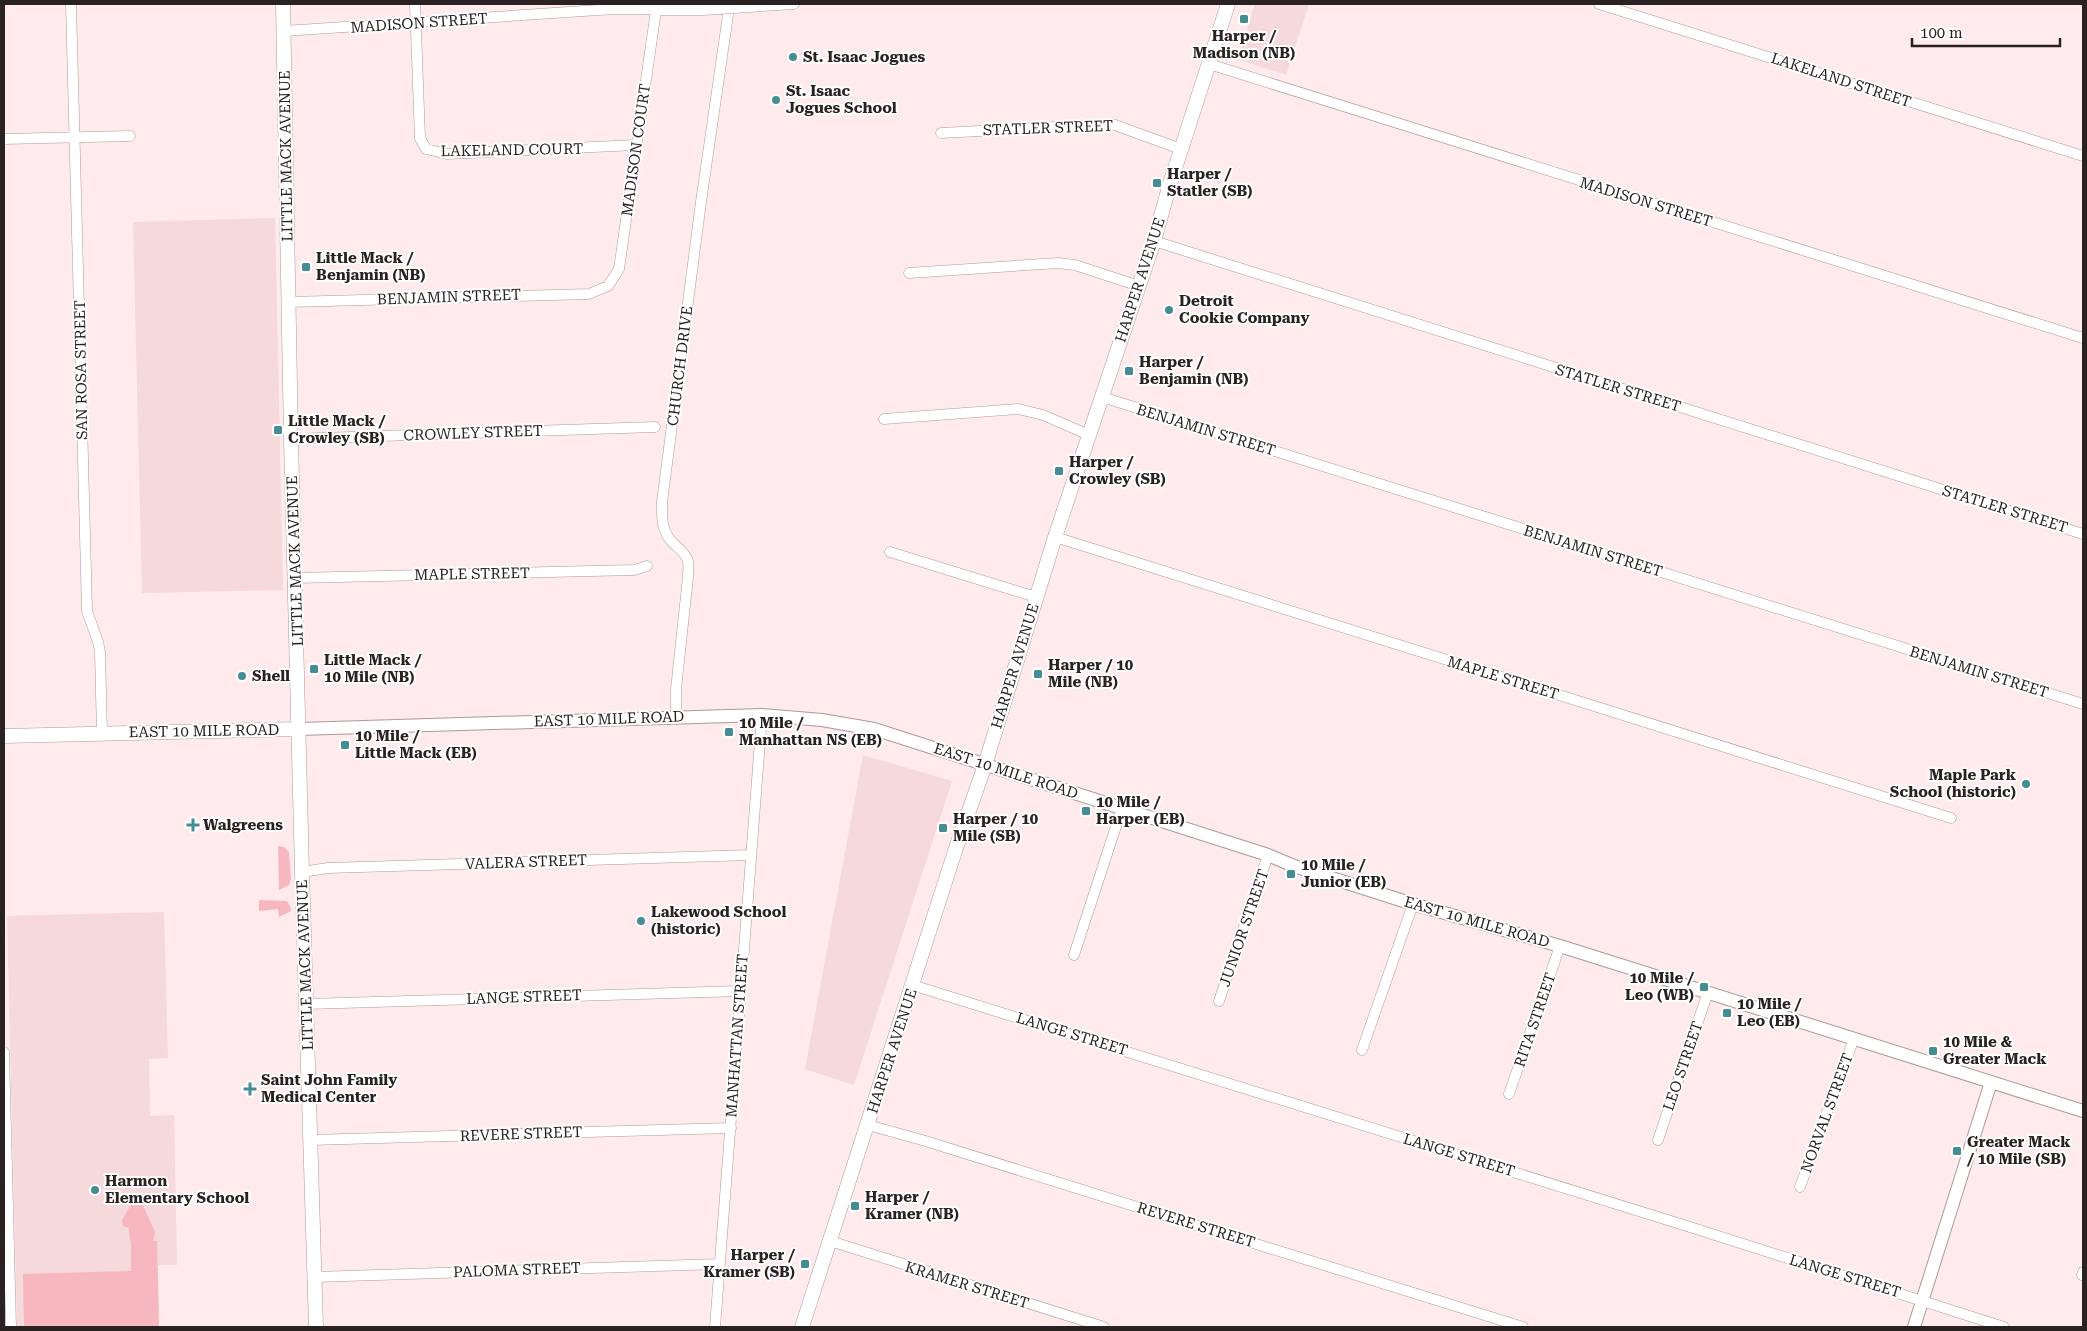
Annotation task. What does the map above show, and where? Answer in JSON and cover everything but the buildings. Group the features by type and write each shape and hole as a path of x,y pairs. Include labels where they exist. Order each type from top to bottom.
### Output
{"main road":[{"name":"LITTLE MACK AVENUE","path":"284,4 291,439 316,1327"},
{"name":"HARPER AVENUE","path":"802,1327 985,765 1055,537 1154,241 1228,4"},
{"name":"EAST 10 MILE ROAD","path":"4,736 299,729"}],"street":[{"name":"SAN ROSA STREET","path":"71,4 87,611 100,652 102,734"},
{"path":"415,4 416,23"},
{"name":"MADISON STREET","path":"284,31 614,9 729,8 794,4"},
{"name":"LAKELAND STREET","path":"1599,4 2083,156"},
{"name":"CHURCH DRIVE","path":"676,716 676,689 688,561 683,552 671,542 666,533 662,517 662,502 701,202 729,8"},
{"name":"MADISON COURT","path":"608,286 619,269 656,10"},
{"name":"LAKELAND COURT","path":"416,23 420,138 426,149 446,154 636,145"},
{"name":"MADISON STREET","path":"1209,64 2083,338"},
{"name":"STATLER STREET","path":"941,132 1112,124 1182,149"},
{"path":"4,139 130,136"},
{"name":"STATLER STREET","path":"1154,241 2083,534"},
{"path":"910,273 1058,263 1075,265 1139,286"},
{"name":"BENJAMIN STREET","path":"289,302 590,294 608,286"},
{"name":"BENJAMIN STREET","path":"1102,397 2083,704"},
{"path":"884,419 1018,410 1043,415 1089,435"},
{"name":"CROWLEY STREET","path":"291,439 655,427"},
{"name":"MAPLE STREET","path":"1055,537 1951,818"},
{"path":"890,552 1036,596"},
{"name":"MAPLE STREET","path":"296,578 634,570 647,566"},
{"name":"EAST 10 MILE ROAD","path":"299,729 676,716 762,715 822,720 874,729 924,743 985,765 1268,855 1294,866 1413,904 1560,946 2083,1111"},
{"name":"MANHATTAN STREET","path":"715,1327 762,715"},
{"path":"1074,955 1122,808"},
{"name":"VALERA STREET","path":"302,872 328,868 751,855"},
{"name":"JUNIOR STREET","path":"1219,1002 1268,855"},
{"path":"1362,1050 1413,904"},
{"name":"RITA STREET","path":"1509,1094 1560,946"},
{"name":"LANGE STREET","path":"912,985 1923,1300 2004,1327"},
{"name":"LANGE STREET","path":"307,1004 740,991"},
{"name":"LEO STREET","path":"1658,1140 1708,992"},
{"name":"NORVAL STREET","path":"1800,1187 1854,1038"},
{"path":"4,1052 11,1327"},
{"path":"1914,1327 1991,1082"},
{"name":"REVERE STREET","path":"868,1125 922,1140 1523,1327"},
{"name":"REVERE STREET","path":"311,1140 730,1128"},
{"name":"KRAMER STREET","path":"830,1241 1104,1327"},
{"name":"PALOMA STREET","path":"315,1277 719,1264"}],"shaded area":[{"path":"1255,4 1309,4 1286,75 1237,59"},
{"path":"275,218 283,590 142,593 133,222"},
{"path":"863,755 952,781 854,1085 805,1069"},
{"path":"278,846 284,847 289,852 291,879 289,885 279,890"},
{"path":"259,900 287,901 291,911 279,917 278,909 259,911"},
{"name":"Harmon Elementary School","path":"164,912 168,1058 149,1059 150,1116 174,1115 177,1265 158,1265 159,1327 17,1327 7,916"},
{"path":"132,1203 143,1205 155,1232 153,1241 157,1241 159,1327 24,1327 23,1274 131,1271 131,1242 133,1242 130,1241 129,1228 123,1226 122,1220"}],"place":[{"name":"Harper / Madison (NB)","path":"1244,19"},
{"name":"St. Isaac Jogues","path":"793,57"},
{"name":"St. Isaac Jogues School","path":"776,100"},
{"name":"Harper / Statler (SB)","path":"1157,183"},
{"name":"Little Mack / Benjamin (NB)","path":"306,267"},
{"name":"Detroit Cookie Company","path":"1169,310"},
{"name":"Harper / Benjamin (NB)","path":"1129,371"},
{"name":"Little Mack / Crowley (SB)","path":"278,430"},
{"name":"Harper / Crowley (SB)","path":"1059,471"},
{"name":"Little Mack / 10 Mile (NB)","path":"314,669"},
{"name":"Harper / 10 Mile (NB)","path":"1038,674"},
{"name":"Shell","path":"242,676"},
{"name":"10 Mile / Manhattan NS (EB)","path":"729,732"},
{"name":"10 Mile / Little Mack (EB)","path":"345,745"},
{"name":"Maple Park School (historic)","path":"2026,784"},
{"name":"10 Mile / Harper (EB)","path":"1086,811"},
{"name":"Walgreens","path":"193,825"},
{"name":"Harper / 10 Mile (SB)","path":"943,828"},
{"name":"10 Mile / Junior (EB)","path":"1291,874"},
{"name":"Lakewood School (historic)","path":"641,921"},
{"name":"10 Mile / Leo (WB)","path":"1704,987"},
{"name":"10 Mile / Leo (EB)","path":"1727,1013"},
{"name":"10 Mile & Greater Mack","path":"1933,1051"},
{"name":"Saint John Family Medical Center","path":"250,1089"},
{"name":"Greater Mack / 10 Mile (SB)","path":"1957,1151"},
{"name":"Harmon Elementary School","path":"95,1190"},
{"name":"Harper / Kramer (NB)","path":"855,1206"},
{"name":"Harper / Kramer (SB)","path":"805,1264"}]}
